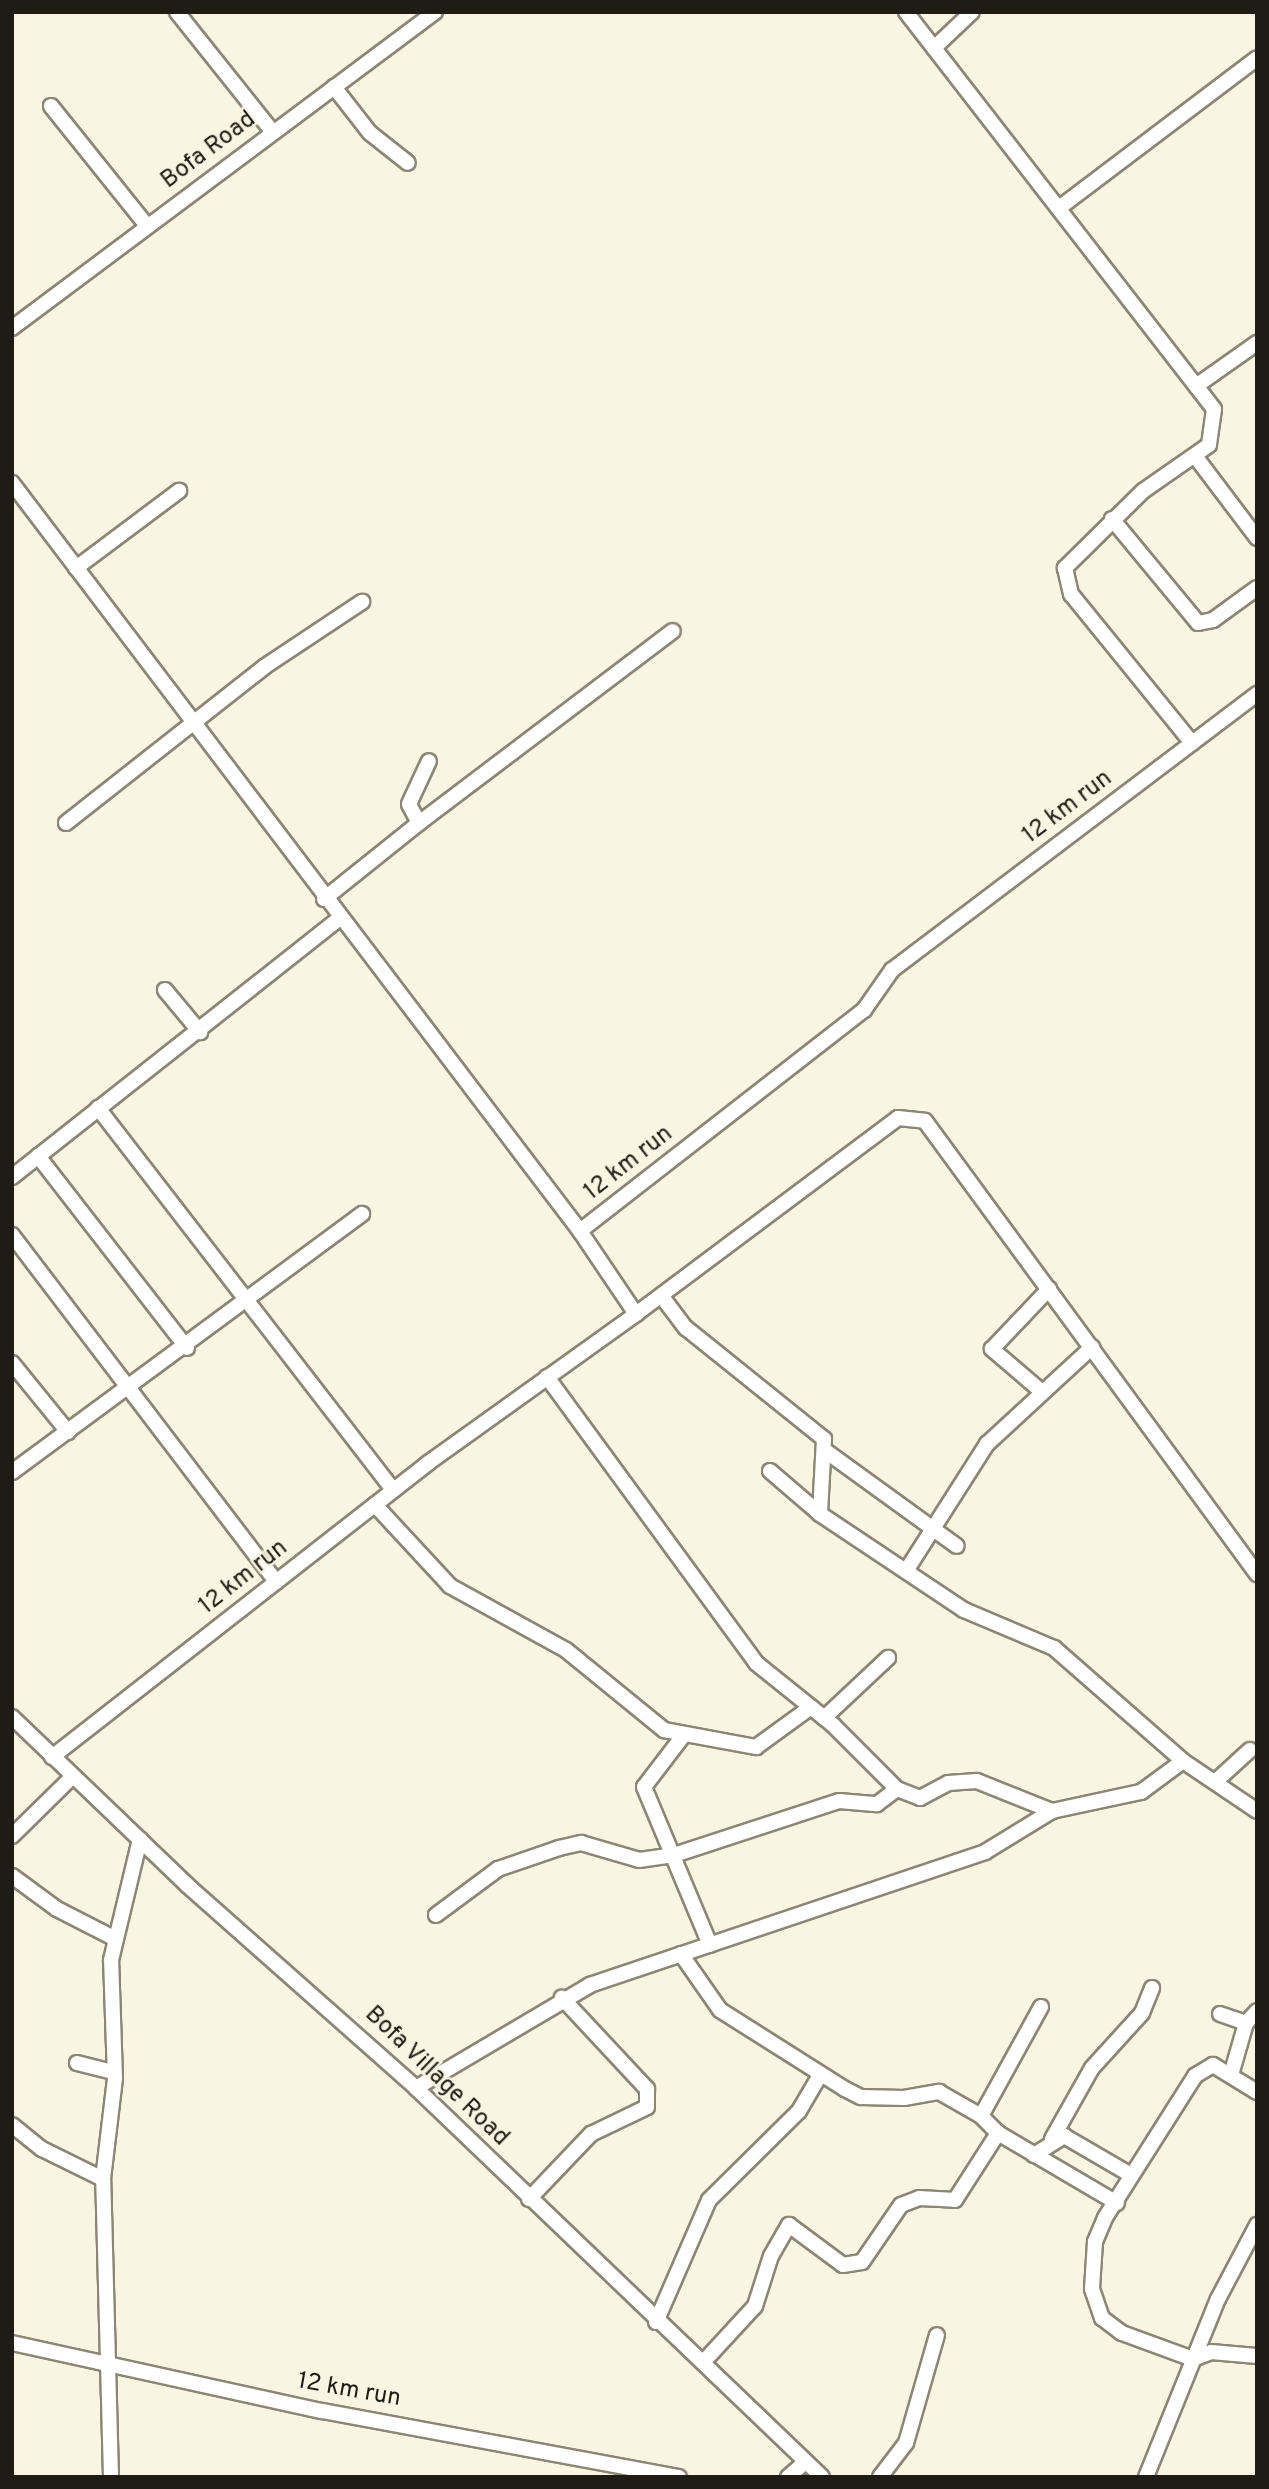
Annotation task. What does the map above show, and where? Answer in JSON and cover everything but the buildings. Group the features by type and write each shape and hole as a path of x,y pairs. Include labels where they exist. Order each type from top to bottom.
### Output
{"street":[{"path":"177,12 272,131"},
{"name":"Bofa Road","path":"12,328 272,131 435,12"},
{"path":"906,12 1214,409 1216,426 1209,444 1112,519 1069,558 1065,581 1192,743"},
{"path":"934,48 972,12"},
{"path":"1059,208 1257,58"},
{"path":"334,86 370,133 408,163"},
{"path":"51,106 147,226"},
{"path":"1196,386 1257,343"},
{"path":"1195,456 1257,538"},
{"path":"12,483 339,919 580,1231"},
{"path":"76,568 179,491"},
{"path":"1112,519 1198,623 1213,620 1257,588"},
{"path":"66,823 192,723 362,602"},
{"path":"324,899 418,823 673,631"},
{"name":"12 km run","path":"52,1757 393,1490 636,1314 580,1231 864,1010 892,970 1257,694"},
{"path":"418,823 409,804 429,761"},
{"path":"12,1177 98,1108 200,1032 339,919"},
{"path":"165,990 200,1032"},
{"path":"98,1108 393,1490"},
{"path":"636,1314 663,1298 838,1160 898,1118 910,1116 925,1121 1257,1574"},
{"path":"38,1156 187,1348"},
{"path":"12,1472 187,1348 362,1214"},
{"path":"12,1235 276,1582"},
{"path":"1041,1391 992,1349 1049,1289"},
{"path":"663,1298 686,1328 824,1438 827,1452 820,1514"},
{"path":"905,1571 987,1444 1041,1391 1092,1347"},
{"path":"12,1363 68,1432"},
{"path":"547,1377 756,1663 824,1718 897,1789 920,1798 947,1783 977,1781 1052,1811"},
{"path":"827,1452 957,1546"},
{"path":"771,1471 820,1514 964,1609 1054,1648 1183,1761 1257,1811"},
{"path":"375,1505 450,1586 566,1650 664,1730 683,1736 711,1735 756,1747 811,1707"},
{"path":"824,1718 888,1658"},
{"name":"Bofa Village Road","path":"12,1717 72,1777 416,2088 656,2322 822,2477"},
{"path":"683,1736 644,1787 710,1945"},
{"path":"1216,1781 1250,1750"},
{"path":"416,2088 562,1998 681,1954 985,1852 1052,1811 1141,1792 1183,1761"},
{"path":"12,1836 72,1777"},
{"path":"436,1914 498,1870 559,1848 581,1843 639,1860 674,1855 839,1801 877,1804 897,1789"},
{"path":"111,2477 103,2179 114,2072 112,1937 140,1839"},
{"path":"12,1875 57,1909 112,1937"},
{"path":"681,1954 720,2010 820,2075 861,2097 939,2092 981,2116 998,2133 1117,2203"},
{"path":"1034,2155 1052,2139 1092,2068 1129,2032 1152,1988"},
{"path":"529,2199 591,2134 647,2107 647,2089 562,1998"},
{"path":"981,2116 1041,2007"},
{"path":"1231,2075 1246,2023 1257,2011"},
{"path":"1220,2014 1246,2023"},
{"path":"77,2063 114,2072"},
{"path":"1257,2092 1231,2075 1204,2067 1131,2175 1095,2242 1094,2303 1112,2327 1193,2360 1211,2353 1257,2356"},
{"path":"656,2322 709,2200 799,2111 820,2075"},
{"path":"12,2125 42,2149 103,2179"},
{"path":"708,2357 755,2306 771,2256 789,2225 843,2264 862,2262 901,2206 919,2199 955,2200 998,2133"},
{"path":"1052,2139 1064,2136 1131,2175"},
{"path":"1146,2477 1193,2360 1257,2225"},
{"path":"880,2477 906,2443 937,2335"},
{"name":"12 km run","path":"12,2343 110,2366 679,2477"},
{"path":"788,2477 805,2462"}]}
